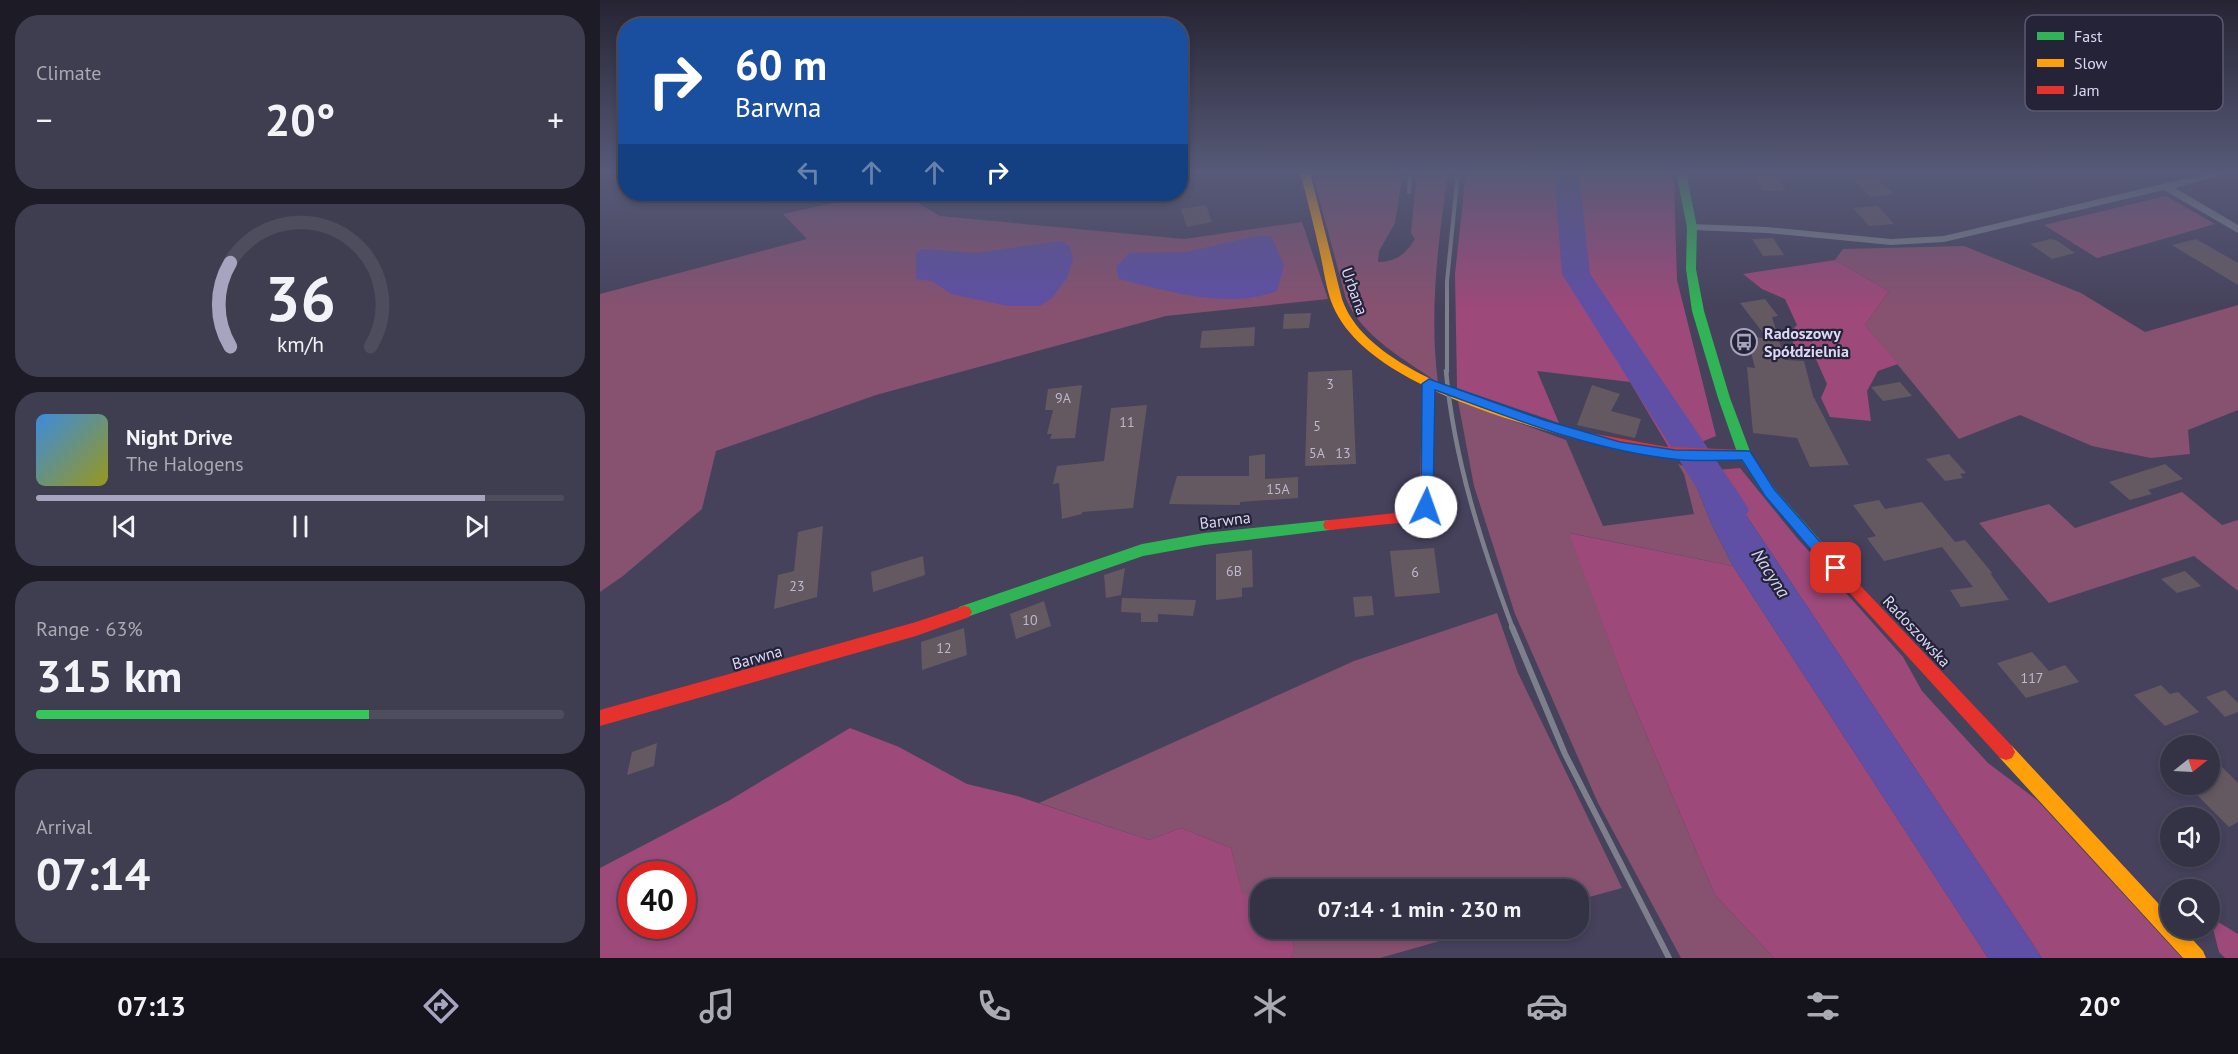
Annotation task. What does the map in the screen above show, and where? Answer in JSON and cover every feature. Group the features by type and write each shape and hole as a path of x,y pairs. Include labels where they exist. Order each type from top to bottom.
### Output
{"street":[{"name":"Urbana","path":"1316,217 1339,307 1352,330 1376,351 1429,384"},
{"name":"Radoszowska","path":"1690,217 1692,227 1691,270 1698,311 1724,399 1745,455 1770,493 1803,533 2196,958"},
{"path":"1692,227 1767,230 1891,242 1944,239 2042,217"},
{"path":"2216,217 2238,230"},
{"path":"1429,384 1540,424 1620,446 1675,455 1745,455"},
{"name":"Barwna","path":"600,718 916,629 1142,550 1204,539 1408,517 1426,507 1429,384"}],"shaded area":[{"path":"786,217 947,217 1184,239 1302,222 1328,299 1166,316 876,395 716,451 702,509 623,576 600,592 600,294 807,239"},
{"path":"1324,217 1396,217 1395,223 1379,251 1378,262 1390,261 1408,249 1415,239 1411,233 1413,217 1442,217 1438,251 1434,330 1438,383 1386,347 1353,313 1346,299"},
{"path":"1461,217 1566,217 1572,274 1683,445 1669,448 1630,382 1537,371 1559,423 1457,388 1455,274"},
{"path":"1576,217 1675,217 1677,280 1716,436 1694,445 1583,274"},
{"path":"2079,217 2202,217 2215,224 2097,258 2044,225"},
{"path":"1964,246 2081,293 2145,332 2238,305 2238,410 2188,430 2190,454 2151,458 2092,446 2020,415 1959,439 1865,325 1889,291 1835,260 1843,249"},
{"path":"1835,260 1889,291 1865,325 1898,364 1878,371 1867,391 1871,421 1830,417 1821,398 1827,384 1815,357 1793,347 1793,329 1797,325 1785,299 1762,289 1743,274"},
{"path":"1458,401 1566,440 1603,526 1694,514 1684,474 1678,464 1689,468 1711,523 1733,566 1570,533 1629,694 1715,895 1774,958 1681,958 1598,803 1515,614 1474,486"},
{"path":"1740,468 1797,538 1903,657 1922,691 1988,763 2037,800 2160,934 2160,939 2165,939 2182,958 2042,958 1716,470"},
{"path":"2182,492 2222,525 2238,520 2238,591 2194,556 2049,603 1979,523 2049,504 2075,528"},
{"path":"1569,533 1733,566 1988,958 1774,958 1715,895 1629,694"},
{"path":"1497,613 1518,673 1622,888 1589,897 1589,879 1250,879 1250,898 1242,894 1231,848 1181,828 1149,840 1039,803 1354,661"},
{"path":"850,728 899,747 967,784 1017,796 1149,840 1181,828 1231,848 1242,893 1250,897 1250,939 1293,939 1294,950 1291,958 600,958 600,868 730,800"},
{"path":"2220,923 2238,934 2238,958 2225,958 2219,952 2216,939 2220,939"},
{"path":"1294,939 1447,939 1380,958 1291,958 1294,949"}],"water":[{"path":"1257,236 1271,236 1284,265 1277,291 1238,299 1218,299 1178,293 1119,279 1116,267 1129,253 1186,252"},
{"path":"1060,241 1070,246 1073,260 1067,278 1051,299 1039,306 1009,306 951,294 932,281 916,279 916,253 922,249 976,253"},
{"path":"1689,468 1716,470 2042,958 1988,958 1733,566 1711,523"}],"building":[{"path":"1184,217 1210,217 1212,222 1187,227"},
{"path":"1861,217 1888,217 1894,224 1869,226"},
{"path":"1773,238 1784,255 1763,256 1752,239"},
{"path":"2050,239 2056,240 2075,253 2052,259 2030,244"},
{"path":"2196,239 2238,263 2238,285 2172,245"},
{"path":"1765,299 1778,316 1772,317 1785,360 1804,361 1813,396 1849,465 1810,467 1797,438 1753,433 1747,367 1755,368 1747,337 1767,338 1740,303"},
{"path":"1311,313 1309,328 1283,329 1284,314"},
{"path":"1255,327 1254,346 1200,348 1202,331"},
{"path":"1352,370 1356,464 1305,466 1308,372"},
{"path":"1900,382 1912,396 1883,401 1871,387"},
{"path":"1082,385 1075,438 1050,439 1052,434 1047,434 1053,410 1045,410 1048,389"},
{"path":"1592,385 1620,394 1611,411 1641,419 1635,438 1577,425"},
{"path":"1147,405 1133,508 1082,512 1082,514 1062,519 1059,483 1053,484 1057,466 1104,461 1111,408"},
{"path":"1265,454 1265,479 1298,477 1298,498 1240,502 1240,505 1169,504 1177,476 1249,476 1249,456"},
{"path":"1949,454 1966,473 1960,474 1963,478 1945,481 1926,459"},
{"path":"2165,464 2183,479 2148,490 2152,494 2130,500 2109,482"},
{"path":"1879,500 1885,509 1922,502 1955,542 1965,540 1993,574 1990,573 2009,600 1961,607 1950,590 1973,587 1942,547 1884,561 1867,538 1876,536 1853,505"},
{"path":"823,526 817,597 774,609 778,575 794,571 798,532"},
{"path":"1434,548 1440,593 1395,597 1390,551"},
{"path":"1252,550 1253,587 1242,588 1242,597 1216,600 1216,554"},
{"path":"923,556 925,575 873,592 871,572"},
{"path":"1125,568 1121,595 1106,598 1104,575"},
{"path":"2185,571 2201,586 2177,593 2161,579"},
{"path":"1372,596 1374,615 1355,617 1353,597"},
{"path":"1122,598 1196,600 1193,616 1158,614 1158,622 1141,622 1141,613 1121,612"},
{"path":"1044,601 1051,626 1016,639 1010,614"},
{"path":"964,628 967,655 922,670 921,642"},
{"path":"2032,652 2049,671 2065,665 2079,682 2026,698 1997,663"},
{"path":"2161,685 2170,694 2178,692 2199,712 2165,726 2134,695"},
{"path":"2225,690 2238,703 2238,712 2225,717 2206,697"},
{"path":"657,743 654,766 627,775 632,752"},
{"path":"2220,765 2238,783 2238,822 2229,827 2220,818 2220,807 2209,807 2197,795 2220,795"}],"waterway":[{"name":"Nacyna","path":"1570,217 1576,274 1730,510"}],"railway":[{"path":"1447,372 1447,281 1453,217"},
{"path":"1446,371 1455,437 1471,502 1513,629"},
{"path":"1512,627 1565,754 1669,958"}],"traffic: fast":[{"path":"1690,217 1692,227 1691,269 1698,311 1724,398 1745,455 1770,493 1852,586"},
{"path":"964,612 1142,550 1204,539 1330,525"}],"traffic: slow":[{"path":"1316,217 1340,309 1358,334 1384,356 1415,376 1451,393 1525,419 1590,438"},
{"path":"2006,752 2196,958"}],"traffic: jam":[{"path":"1330,525 1408,517 1426,507 1429,384"},
{"path":"1590,438 1667,452 1745,455"},
{"path":"1852,586 2006,752"},
{"path":"600,718 916,629 964,612"}],"place":[{"name":"Radoszowy Spółdzielnia","path":"1744,342"}],"route":[{"path":"1426,507 1429,384 1540,424 1620,446 1675,455 1745,455 1770,493 1836,568"}]}
